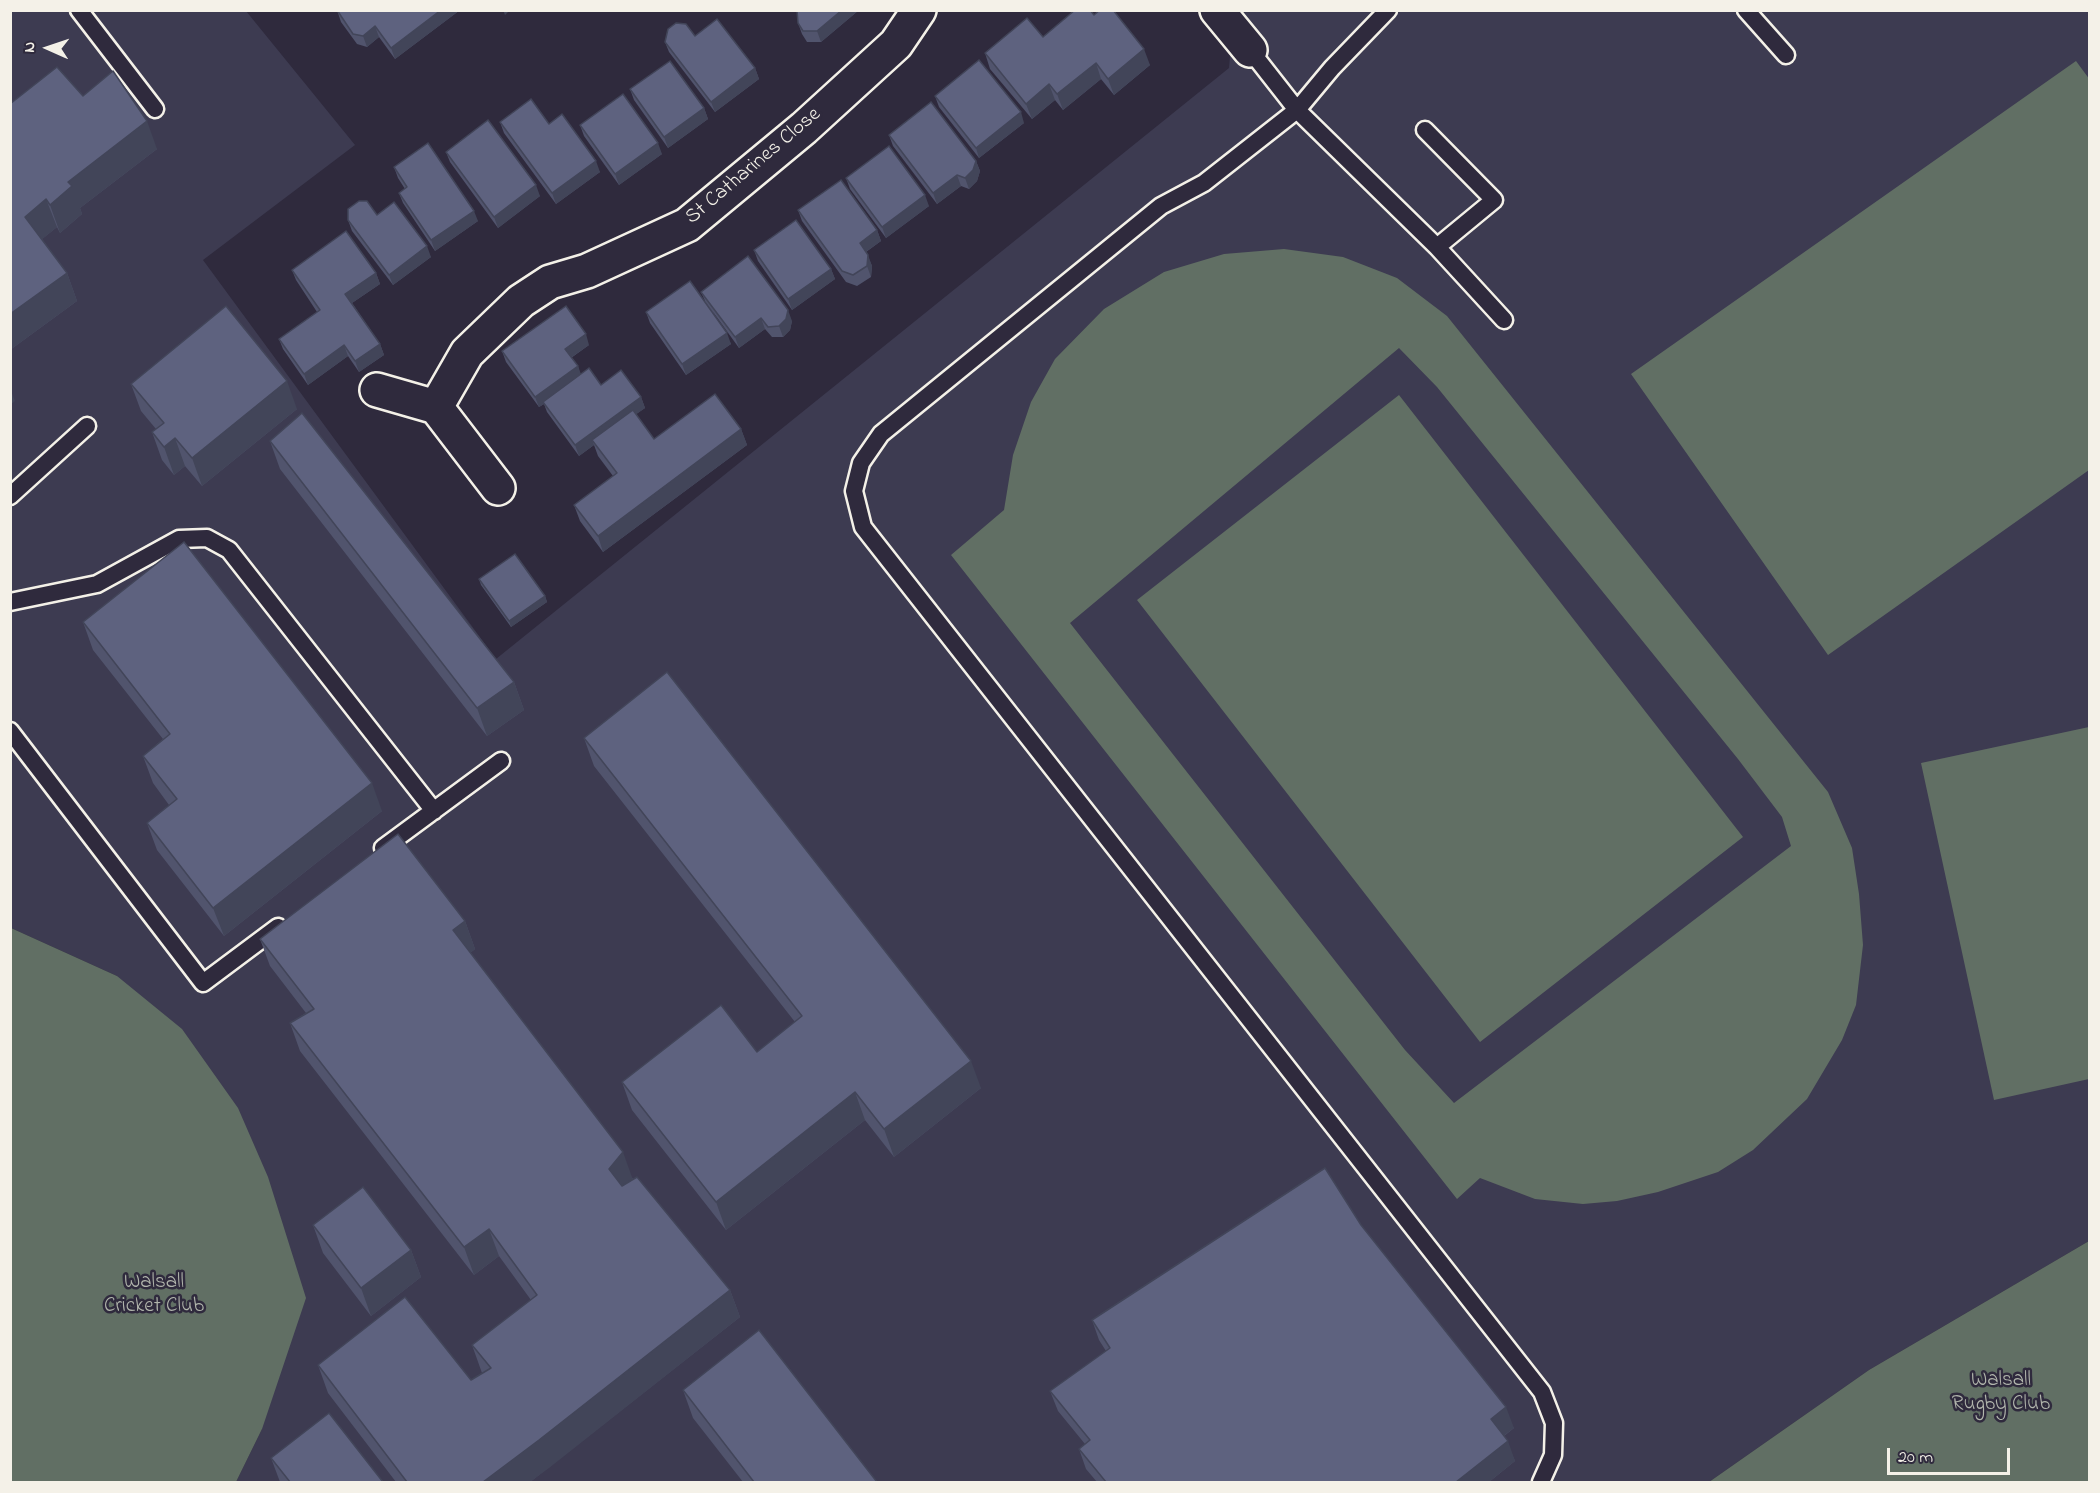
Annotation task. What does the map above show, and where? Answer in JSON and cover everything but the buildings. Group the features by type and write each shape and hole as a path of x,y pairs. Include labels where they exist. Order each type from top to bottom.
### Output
{"street":[{"name":"St Catharines Close","path":"435,408 467,353 520,301 550,282 587,271 687,225 804,128 896,44 919,10"},
{"path":"1217,10 1250,50"},
{"path":"378,390 435,408 498,488"}],"lane":[{"path":"79,10 154,109"},
{"path":"1388,10 1332,68 1297,110 1204,183 1161,206 881,434 861,463 855,491 863,527 1542,1392 1554,1423 1554,1444 1553,1455 1541,1482"},
{"path":"1746,10 1786,55"},
{"path":"1250,50 1297,110 1437,247 1504,320"},
{"path":"1425,130 1494,200 1437,247"},
{"path":"10,496 87,426"},
{"path":"10,602 98,584 179,539 207,538 229,550 434,811"},
{"path":"10,731 203,982 289,918"},
{"path":"366,861 501,761"}],"shaded area":[{"path":"11,11 246,11 355,145 203,260 496,659 1229,68 1234,11 2089,11 2089,1241 1869,1370 1709,1482 236,1482 262,1429 117,976 11,928"}],"green space":[{"path":"2076,61 2090,80 2089,470 1828,655 1631,374"},
{"path":"1284,249 1343,257 1397,278 1447,316 1828,792 1852,848 1859,894 1863,945 1856,1005 1842,1040 1807,1099 1753,1150 1718,1172 1658,1192 1617,1201 1583,1204 1535,1199 1480,1178 1457,1199 951,555 1004,510 1013,455 1031,402 1055,359 1104,309 1164,272 1224,254","holes":["1399,348 1437,387 1738,759 1782,817 1791,846 1454,1103 1405,1050 1070,623"]},
{"path":"1399,395 1743,837 1480,1042 1137,600"},
{"path":"2089,727 2089,1079 1994,1100 1921,763"},
{"name":"Walsall Cricket Club","path":"11,928 117,976 182,1029 238,1108 268,1177 306,1298 262,1429 236,1482 11,1482"},
{"name":"Walsall Rugby Club","path":"2089,1241 2089,1482 1709,1482 1869,1370"}]}
